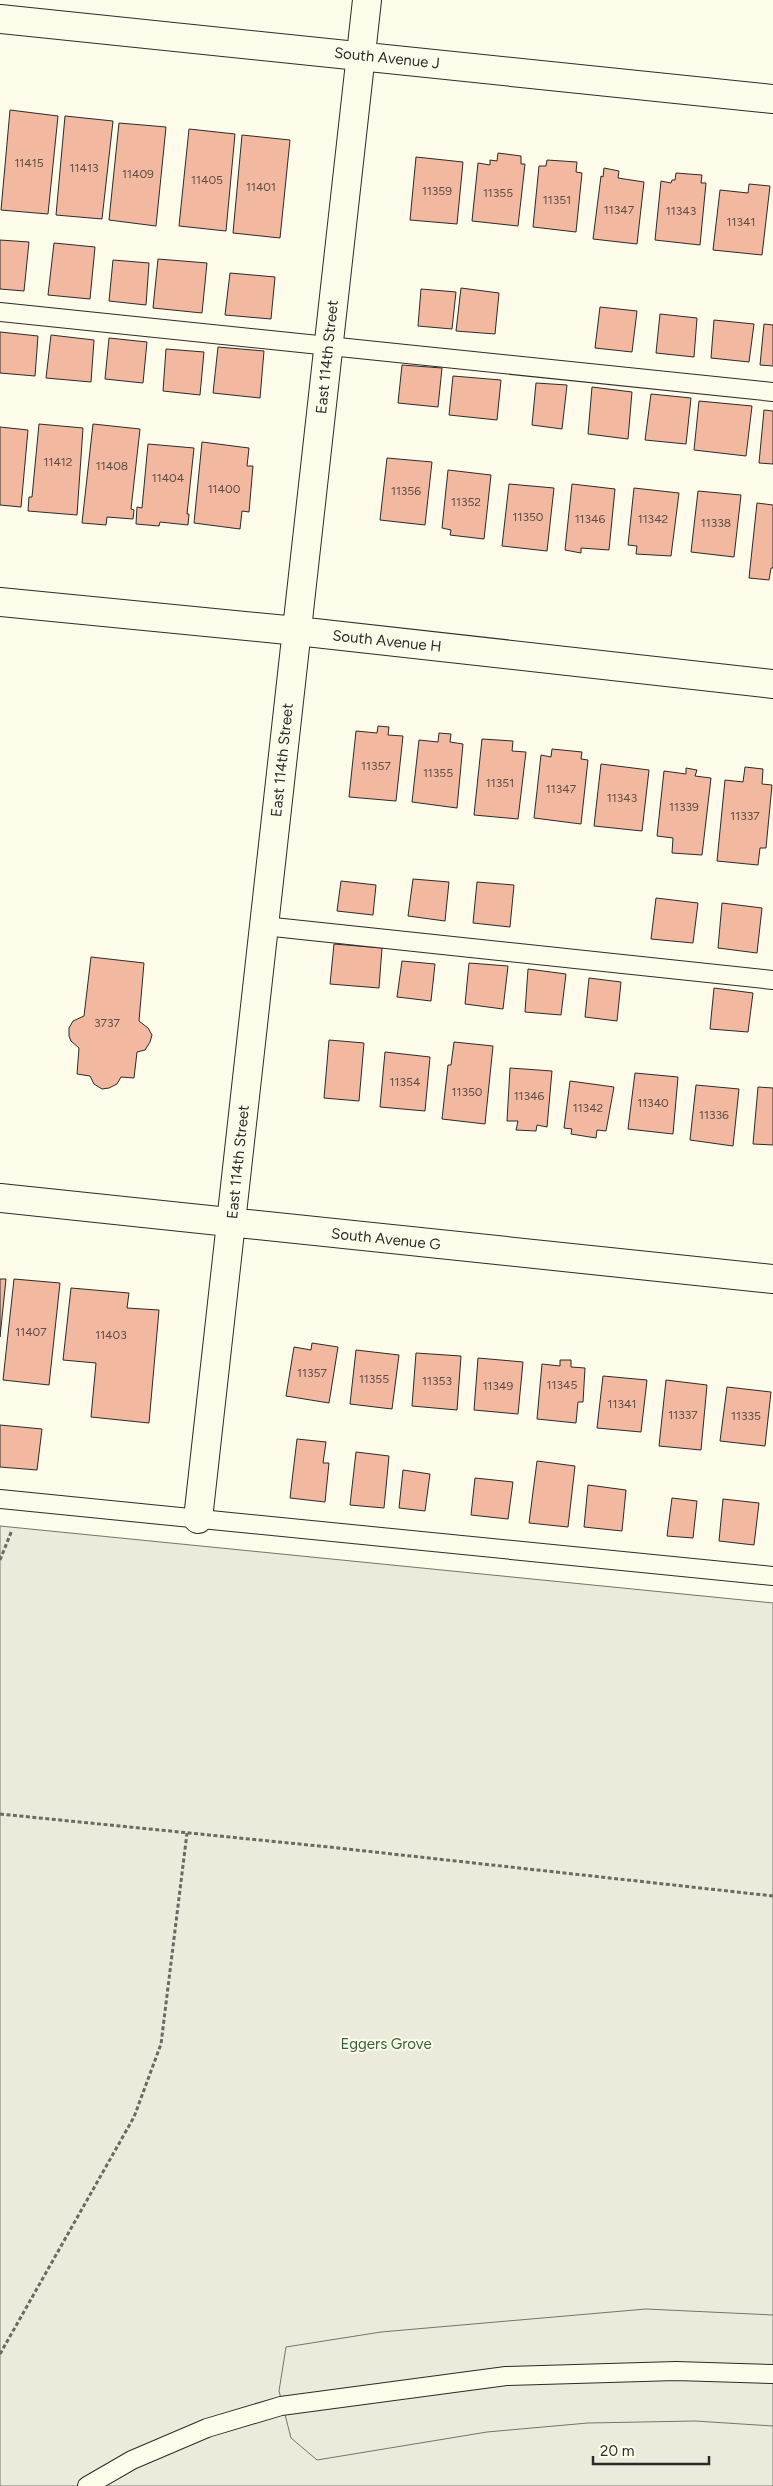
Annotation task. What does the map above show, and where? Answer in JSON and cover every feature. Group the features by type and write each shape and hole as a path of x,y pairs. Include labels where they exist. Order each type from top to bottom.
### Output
{"street":[{"name":"East 114th Street","path":"198,1519 367,0"},
{"name":"South Avenue J","path":"0,19 773,99"},
{"name":"South Avenue H","path":"0,602 297,631 773,684"},
{"name":"South Avenue G","path":"0,1198 773,1279"}],"lane":[{"path":"0,312 773,392"},
{"path":"264,926 773,980"},
{"path":"0,1499 773,1576"},
{"path":"86,2486 132,2460 207,2428 281,2406 506,2376 676,2371 773,2374"}],"path":[{"path":"0,1814 773,1896"},
{"path":"0,2354 134,2117 161,2044 188,1833"}],"green space":[{"name":"Eggers Grove","path":"0,1526 773,1603 773,2486 0,2486"}],"shaded area":[{"path":"646,2309 773,2315 773,2426 695,2421 588,2423 487,2432 317,2460 291,2438 279,2391 286,2347 381,2332"}],"building":[{"path":"10,110 58,116 48,214 1,210"},
{"path":"65,116 113,121 102,219 56,215"},
{"path":"119,123 166,127 156,226 109,220"},
{"path":"189,129 235,134 226,231 179,226"},
{"path":"242,135 290,140 280,238 233,233"},
{"path":"498,153 521,156 521,164 525,164 518,226 472,221 478,163 490,165 490,160 497,161"},
{"path":"416,157 463,162 457,224 410,220"},
{"path":"547,160 577,162 576,172 582,173 576,232 533,227 539,166 546,166"},
{"path":"604,168 619,171 618,178 644,182 637,244 593,239 601,176 603,177"},
{"path":"676,173 702,175 701,183 706,183 700,245 655,240 661,181 671,183 672,180 675,180"},
{"path":"749,184 770,186 762,255 713,250 720,190 748,193"},
{"path":"0,240 29,242 24,291 0,289"},
{"path":"54,243 95,247 90,299 48,295"},
{"path":"158,259 207,263 202,313 153,308"},
{"path":"113,260 149,263 146,305 109,301"},
{"path":"230,273 275,277 271,319 225,315"},
{"path":"461,288 499,293 495,334 456,331"},
{"path":"421,289 456,292 452,329 418,326"},
{"path":"600,307 637,311 632,352 595,348"},
{"path":"660,314 697,318 694,357 656,353"},
{"path":"714,320 754,324 749,362 711,358"},
{"path":"764,324 773,325 773,366 760,365"},
{"path":"0,332 38,336 35,376 0,373"},
{"path":"51,335 94,340 91,382 46,378"},
{"path":"109,338 147,342 143,383 105,379"},
{"path":"218,347 264,351 260,398 213,393"},
{"path":"166,349 204,352 200,395 163,391"},
{"path":"402,365 442,368 438,407 398,403"},
{"path":"453,376 501,380 497,420 449,415"},
{"path":"536,383 567,385 562,429 532,425"},
{"path":"592,387 632,392 628,439 588,434"},
{"path":"651,394 691,398 686,444 645,440"},
{"path":"699,401 752,406 746,456 694,450"},
{"path":"764,410 773,411 773,464 759,463"},
{"path":"39,424 83,428 77,515 28,511 29,497 32,497"},
{"path":"93,424 140,429 131,509 134,510 133,519 107,517 106,525 82,523"},
{"path":"0,427 28,430 21,507 0,505"},
{"path":"202,442 249,448 247,466 253,466 249,512 242,511 240,529 194,523"},
{"path":"148,444 194,448 187,514 189,514 188,525 160,522 159,526 136,524 137,507 142,508"},
{"path":"387,458 432,462 425,525 380,520"},
{"path":"448,470 491,475 484,539 450,535 451,530 442,528"},
{"path":"509,484 554,488 547,551 502,546"},
{"path":"572,484 615,489 609,550 581,548 581,553 565,550"},
{"path":"634,488 679,493 671,556 636,554 637,546 628,545"},
{"path":"698,491 741,495 734,557 691,552"},
{"path":"757,503 773,505 773,568 771,568 769,580 749,578"},
{"path":"378,726 389,727 388,735 403,736 396,801 349,797 356,731 377,733"},
{"path":"439,733 451,734 450,742 463,744 457,808 412,802 419,740 438,742"},
{"path":"482,739 513,741 512,751 526,752 518,819 474,815"},
{"path":"552,749 582,752 581,759 588,760 581,824 534,818 541,755 551,757"},
{"path":"601,764 649,770 642,831 594,826"},
{"path":"745,767 763,769 762,784 772,785 766,848 760,848 758,865 717,861 725,780 743,782"},
{"path":"686,768 697,770 695,776 711,778 702,855 672,853 673,838 657,836 664,771 686,774"},
{"path":"413,879 449,882 445,921 408,916"},
{"path":"341,881 376,885 373,915 337,911"},
{"path":"477,882 514,885 510,927 473,923"},
{"path":"656,898 698,903 693,943 651,939"},
{"path":"722,903 762,908 757,953 718,948"},
{"path":"334,944 382,948 379,988 330,984"},
{"path":"91,957 144,963 139,1021 148,1028 152,1035 145,1050 137,1052 134,1078 121,1077 117,1084 102,1089 94,1084 90,1076 77,1074 79,1048 71,1041 69,1036 69,1028 73,1021 84,1016"},
{"path":"402,961 435,964 431,1001 397,997"},
{"path":"469,963 508,966 503,1009 465,1004"},
{"path":"528,969 566,974 561,1015 525,1012"},
{"path":"589,978 621,982 617,1021 585,1017"},
{"path":"714,988 753,993 748,1032 710,1029"},
{"path":"329,1040 364,1043 359,1101 324,1098"},
{"path":"454,1042 493,1046 485,1124 442,1119 448,1065 451,1065"},
{"path":"385,1052 430,1057 425,1111 380,1107"},
{"path":"510,1068 552,1071 547,1127 537,1125 536,1131 516,1130 518,1121 507,1121"},
{"path":"635,1073 678,1077 673,1134 628,1129"},
{"path":"570,1081 614,1087 606,1131 597,1130 596,1138 571,1134 572,1129 564,1128"},
{"path":"696,1085 739,1089 733,1146 690,1140"},
{"path":"758,1087 773,1088 773,1145 753,1144"},
{"path":"0,1279 6,1279 0,1337"},
{"path":"14,1279 60,1283 49,1385 3,1380"},
{"path":"71,1288 129,1293 127,1308 159,1310 149,1423 91,1417 96,1363 63,1360"},
{"path":"312,1343 338,1347 329,1403 286,1396 294,1347 311,1350"},
{"path":"356,1350 399,1355 392,1409 350,1404"},
{"path":"416,1353 461,1356 457,1410 412,1406"},
{"path":"478,1358 523,1362 518,1414 474,1410"},
{"path":"560,1360 571,1360 571,1367 585,1368 583,1402 578,1402 576,1423 537,1419 542,1364 560,1366"},
{"path":"603,1376 647,1380 641,1432 597,1428"},
{"path":"666,1380 707,1385 701,1450 659,1446"},
{"path":"727,1387 771,1392 765,1446 720,1441"},
{"path":"0,1425 42,1429 37,1470 0,1467"},
{"path":"297,1439 326,1442 323,1463 329,1463 325,1502 290,1498"},
{"path":"356,1452 389,1456 384,1508 350,1505"},
{"path":"537,1461 575,1466 568,1527 529,1523"},
{"path":"403,1470 430,1474 425,1511 399,1508"},
{"path":"475,1478 513,1482 508,1519 471,1515"},
{"path":"588,1485 626,1490 622,1531 584,1527"},
{"path":"672,1498 697,1501 693,1538 667,1536"},
{"path":"723,1499 759,1503 754,1545 719,1541"}]}
